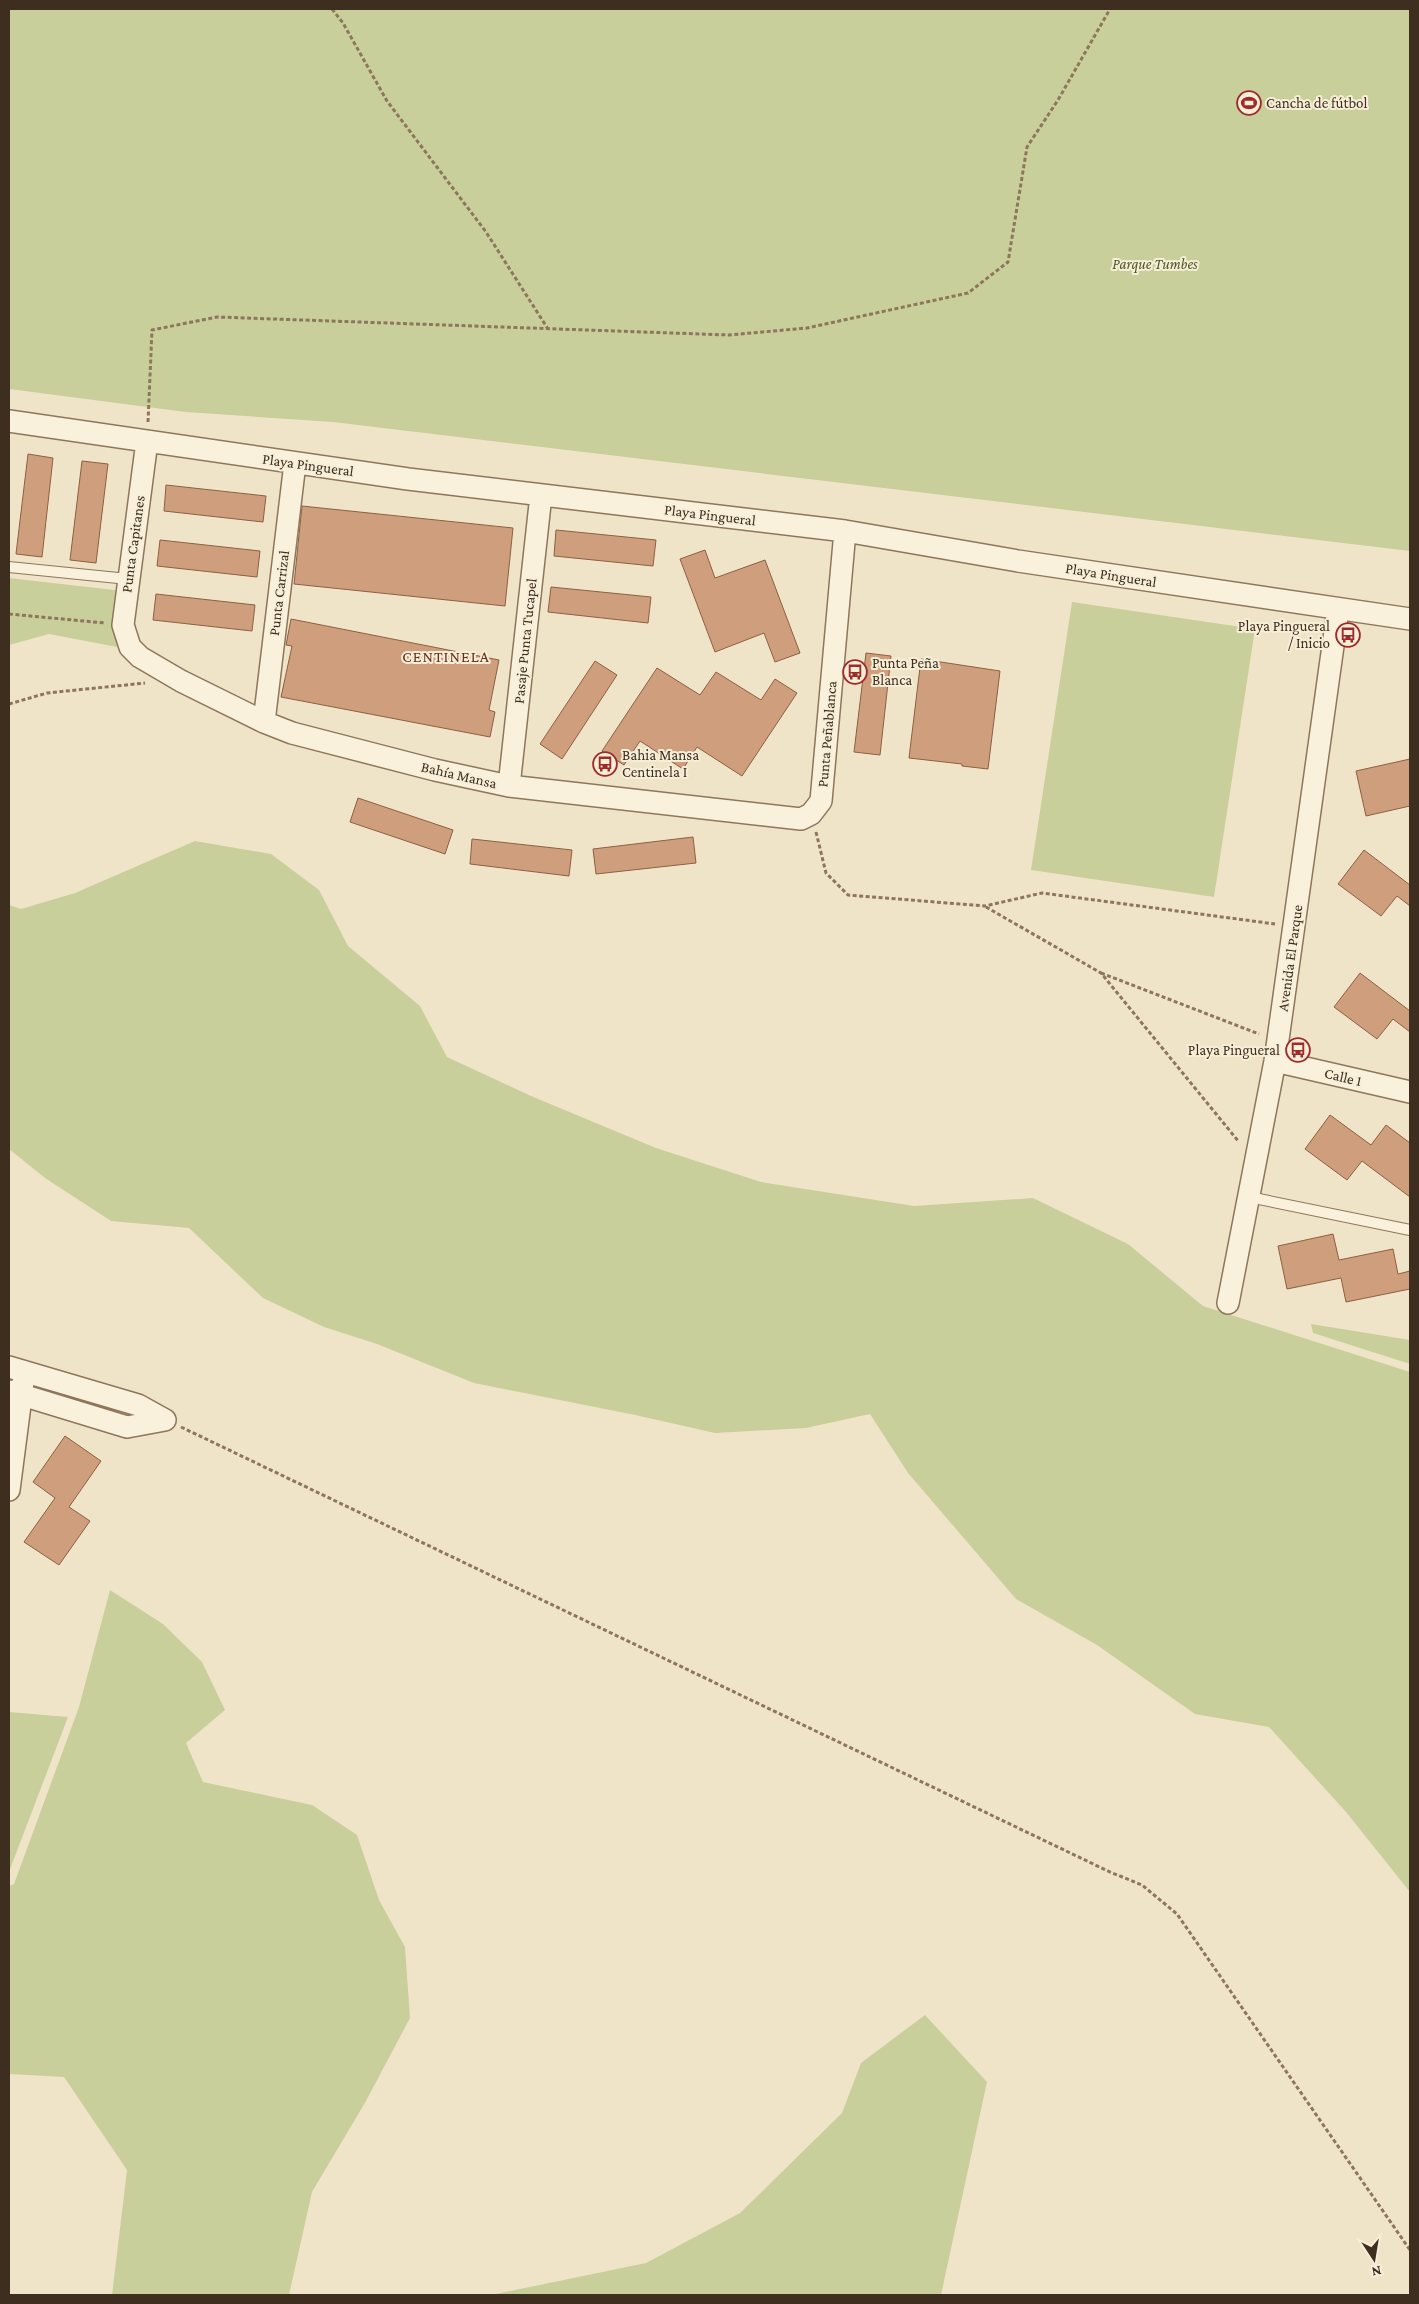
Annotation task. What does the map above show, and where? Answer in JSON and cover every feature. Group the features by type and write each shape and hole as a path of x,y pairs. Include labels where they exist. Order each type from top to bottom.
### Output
{"street":[{"name":"Playa Pingueral","path":"9,421 295,463 541,495 845,531 1018,561 1338,610 1410,618"},
{"name":"Punta Capitanes","path":"130,647 123,625 147,441"},
{"name":"Punta Carrizal","path":"264,722 295,463"},
{"name":"Pasaje Punta Tucapel","path":"509,786 541,495"},
{"name":"Punta Peñablanca","path":"812,814 821,801 845,531"},
{"name":"Avenida El Parque","path":"1228,1304 1276,1051 1338,610"},
{"name":"Bahía Mansa","path":"130,647 140,657 181,681 264,722 292,733 406,763 509,786 801,818 812,814"},
{"name":"Calle 1","path":"1276,1051 1410,1092"},
{"path":"9,1490 17,1369 138,1405 165,1420"},
{"path":"15,1393 127,1427 165,1420"}],"lane":[{"path":"9,567 128,579"},
{"path":"1249,1197 1410,1230"}],"path":[{"path":"332,9 344,23 387,101 486,232 548,329"},
{"path":"147,441 152,330 217,316 729,335 807,328 968,293 1008,262 1027,147 1058,100 1110,9"},
{"path":"9,614 123,625"},
{"path":"9,704 47,693 148,682"},
{"path":"812,814 826,873 848,894 985,906 1042,893 1294,927"},
{"path":"985,906 1101,973 1276,1051"},
{"path":"1101,973 1255,1162"},
{"path":"165,1420 1142,1885 1177,1914 1410,2250"}],"green space":[{"name":"Parque Tumbes","path":"9,9 1410,9 1410,551 333,422 186,412 9,389"},
{"path":"9,578 123,591 117,647 49,634 9,645"},
{"path":"1072,602 1255,629 1214,897 1031,870"},
{"path":"195,841 271,854 319,890 348,946 420,1006 447,1057 531,1096 656,1148 761,1182 914,1206 1033,1198 1128,1244 1203,1306 1410,1372 1410,1892 1346,1812 1269,1727 1195,1714 1097,1645 1016,1599 908,1473 870,1414 806,1428 715,1433 474,1383 377,1344 324,1327 263,1298 189,1228 111,1221 45,1178 9,1149 9,905 21,909 75,893"},
{"path":"1311,1324 1410,1340 1410,1364 1313,1333"},
{"path":"110,1590 163,1624 202,1662 225,1710 186,1743 203,1782 312,1805 357,1835 379,1900 405,1947 410,2018 366,2101 312,2192 289,2295 112,2295 127,2170 64,2077 9,2074 9,1886 14,1884 79,1707"},
{"path":"9,1712 68,1717 9,1872"},
{"path":"925,2015 987,2082 941,2295 491,2295 646,2263 740,2213 842,2113 861,2063"}],"building":[{"path":"28,454 53,458 42,557 16,554"},
{"path":"82,461 108,464 96,563 70,560"},
{"path":"166,485 266,496 263,522 164,511"},
{"path":"302,506 513,528 505,606 294,584"},
{"path":"556,530 656,540 653,566 554,556"},
{"path":"160,540 260,551 257,577 157,566"},
{"path":"705,550 715,578 765,560 800,653 775,662 764,633 715,652 680,559"},
{"path":"551,587 651,597 648,623 548,612"},
{"path":"156,594 255,605 252,631 153,620"},
{"path":"291,619 499,660 489,710 495,712 490,737 281,697 292,646 286,645"},
{"path":"866,653 891,656 880,755 854,752"},
{"path":"921,659 1000,671 988,769 909,758"},
{"path":"595,661 617,675 562,759 540,744"},
{"path":"657,668 700,695 716,672 761,700 775,679 797,693 742,776 697,747 683,769 640,741 624,765 602,751"},
{"path":"1410,759 1410,806 1366,816 1356,771"},
{"path":"358,798 453,830 445,854 350,822"},
{"path":"693,837 696,863 596,874 593,849"},
{"path":"472,839 572,850 569,876 470,864"},
{"path":"1364,850 1410,885 1410,906 1397,896 1381,916 1338,884"},
{"path":"1360,973 1410,1011 1410,1032 1393,1019 1377,1039 1334,1007"},
{"path":"1330,1115 1371,1145 1386,1125 1410,1143 1410,1197 1362,1161 1347,1180 1305,1149"},
{"path":"1333,1234 1339,1260 1393,1249 1398,1274 1410,1271 1410,1289 1346,1302 1341,1278 1287,1289 1278,1246"},
{"path":"65,1436 101,1461 69,1507 90,1521 59,1565 24,1542 55,1498 33,1482"}],"place":[{"name":"Cancha de fútbol","path":"1249,103"},
{"name":"Playa Pingueral / Inicio","path":"1348,635"},
{"name":"Punta Peña Blanca","path":"855,672"},
{"name":"Bahia Mansa Centinela I","path":"605,764"},
{"name":"Playa Pingueral","path":"1298,1050"}],"district":[{"name":"CENTINELA","path":"446,656"}]}
